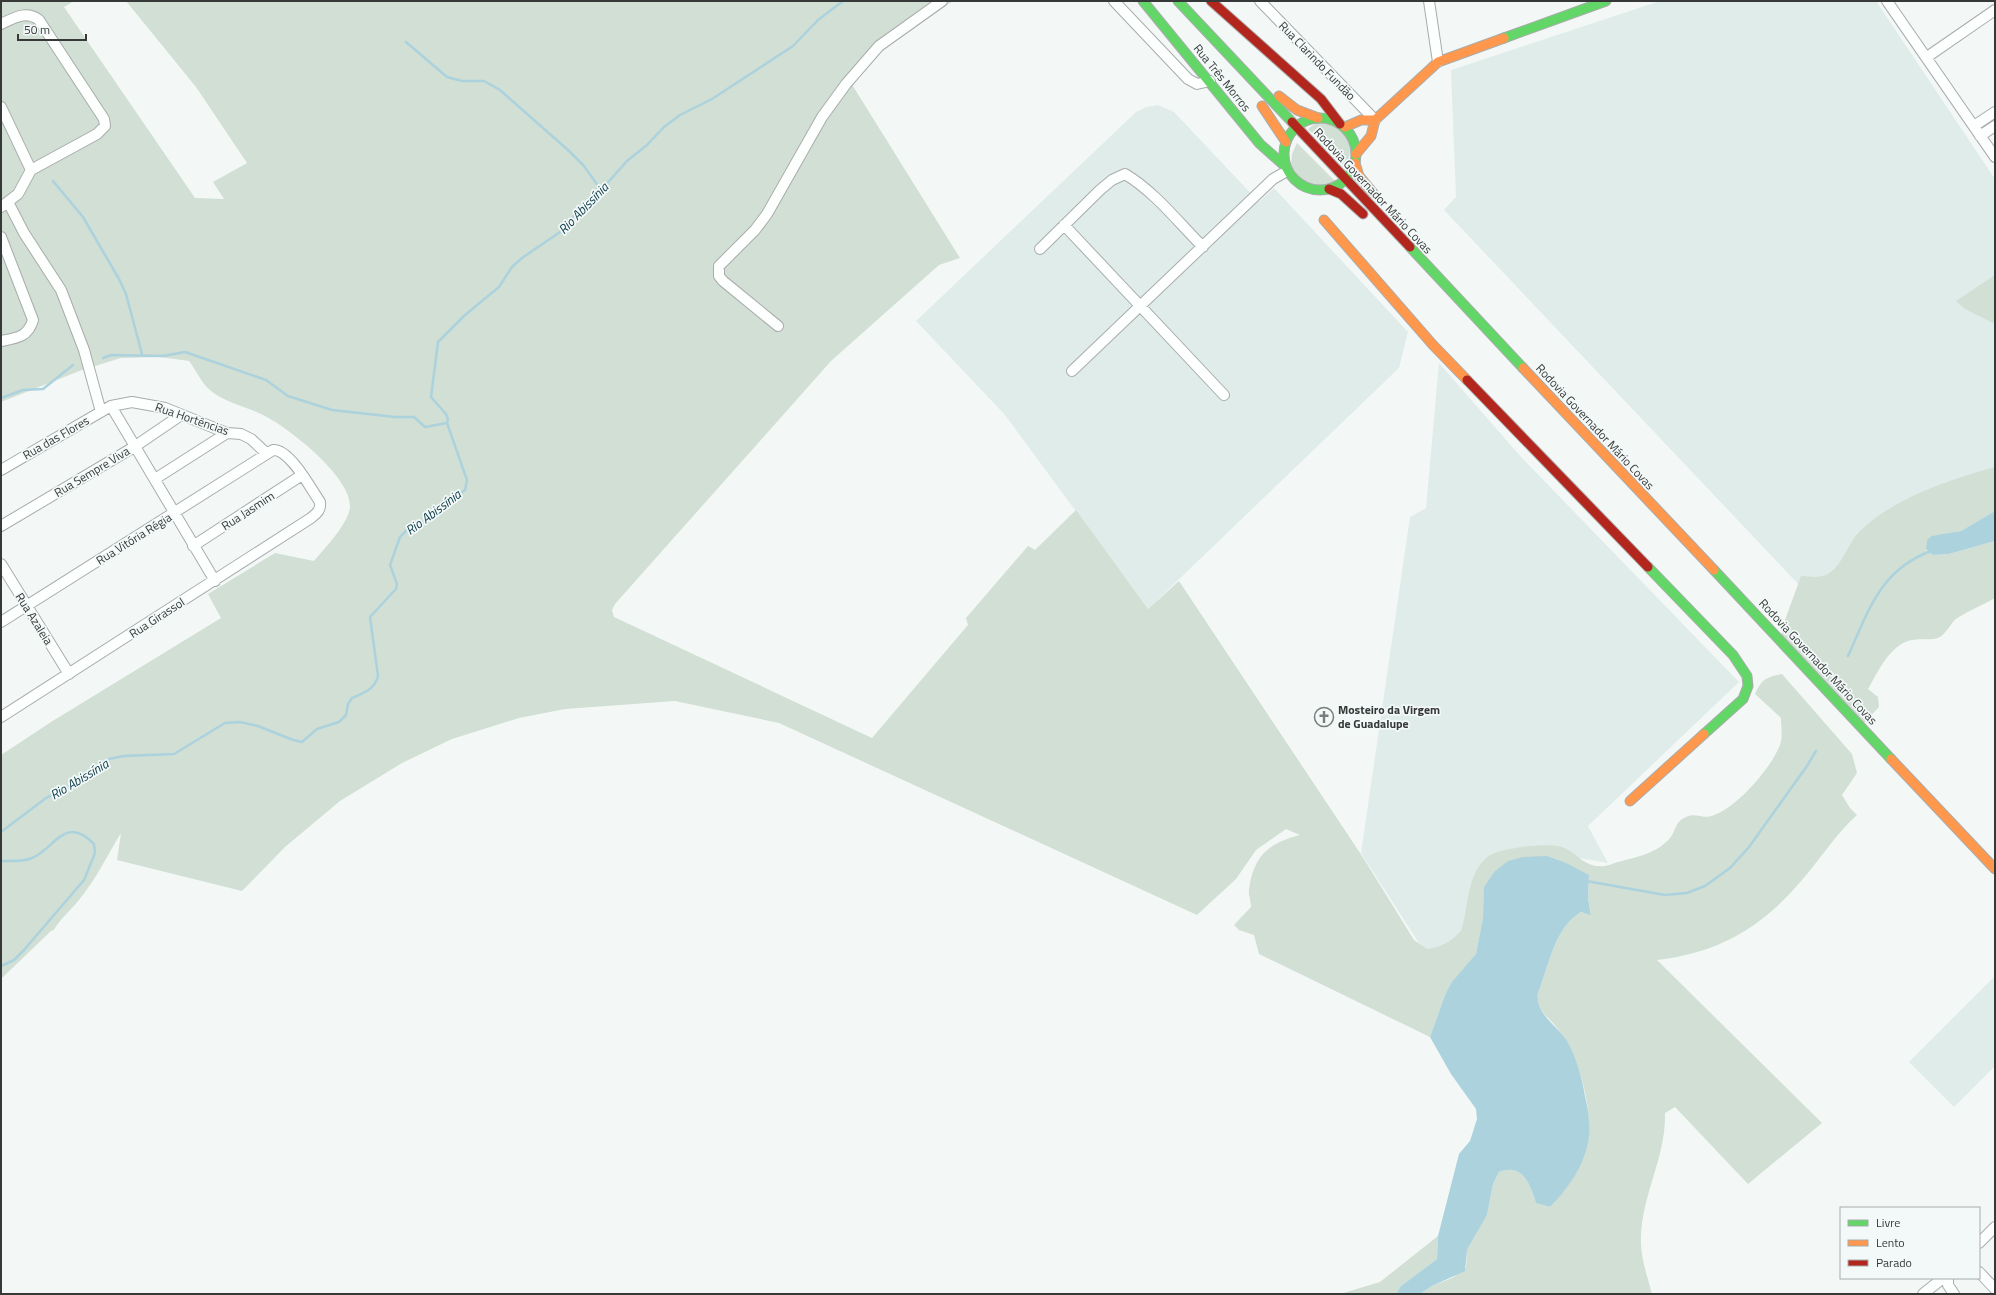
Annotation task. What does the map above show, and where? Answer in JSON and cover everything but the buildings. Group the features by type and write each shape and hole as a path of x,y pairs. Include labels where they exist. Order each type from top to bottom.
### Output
{"main road":[{"name":"Rua Três Morros","path":"1143,1 1260,144 1287,169 1295,180 1302,186 1316,190 1329,189"},
{"name":"Rodovia Governador Mário Covas","path":"1178,1 1995,869"},
{"path":"1211,1 1321,99 1354,142 1356,158 1362,181 1422,250 1434,273"},
{"path":"1329,189 1346,179 1356,158 1371,136 1375,120 1438,62 1606,1"},
{"path":"1222,47 1240,78 1273,119 1286,142"},
{"path":"1252,79 1267,86 1297,110 1318,118"},
{"path":"1287,169 1284,151 1286,142 1296,127 1306,120 1318,118 1330,119 1342,126 1361,120 1375,120"},
{"path":"1329,189 1341,194 1369,219"},
{"path":"1324,220 1433,345 1733,655 1747,675 1748,687 1743,699 1630,801"},
{"path":"1381,230 1416,254"}],"street":[{"path":"778,326 723,281 719,276 719,266 755,230 763,219 822,117 846,84 879,46 942,1"},
{"path":"1114,1 1192,83 1197,84 1210,81"},
{"name":"Rua Clarindo Fundão","path":"1260,1 1375,120"},
{"path":"1428,1 1438,62"},
{"path":"1887,1 1995,157"},
{"path":"1926,57 1995,10"},
{"path":"1,24 18,16 27,14 39,20 104,119 105,126 97,134 31,170 18,194 4,204 61,290 84,350 101,412"},
{"path":"1,108 31,170"},
{"path":"1361,120 1363,108"},
{"path":"1974,126 1995,112"},
{"path":"1980,136 1995,126"},
{"path":"1072,371 1273,179 1287,169"},
{"path":"1040,249 1100,190 1112,180 1125,174 1137,181 1202,247"},
{"path":"1064,226 1224,395"},
{"path":"1,237 33,320 31,328 20,338 1,341"},
{"name":"Rua Hortências","path":"111,406 132,402 150,404 227,433 241,434 251,439 266,453"},
{"path":"111,406 215,581"},
{"name":"Rua das Flores","path":"1,470 111,406"},
{"name":"Rua Sempre Viva","path":"1,526 134,447 181,415"},
{"path":"155,479 227,433"},
{"path":"266,453 273,450 282,451 302,475"},
{"name":"Rua Vitória Régia","path":"1,622 174,514 266,453"},
{"name":"Rua Girassol","path":"1,717 311,518 318,512 320,502 302,475"},
{"name":"Rua Jasmim","path":"193,546 302,475"},
{"name":"Rua Azaleia","path":"1,564 25,606 69,674"},
{"path":"1980,1242 1995,1227"},
{"path":"1980,1273 1995,1289"},
{"path":"1923,1294 1942,1279"},
{"path":"1948,1279 1948,1285 1954,1294"}],"shaded area":[{"path":"1,1 74,1 64,7 195,198 224,199 213,182 247,163 196,87 126,1 953,1 883,50 851,83 960,258 939,265 831,361 615,604 612,610 614,617 872,738 968,625 966,618 1028,546 1035,550 1076,510 1148,609 1179,581 1364,859 1414,940 1427,949 1446,943 1461,931 1471,883 1480,866 1486,858 1492,854 1522,847 1546,845 1562,847 1586,863 1605,866 1654,851 1672,836 1677,824 1686,817 1692,815 1709,817 1722,812 1732,805 1752,786 1769,765 1780,745 1782,735 1781,718 1755,694 1762,682 1772,676 1782,674 1852,754 1857,773 1842,795 1850,808 1857,815 1842,830 1787,897 1755,924 1720,944 1700,951 1657,960 1822,1123 1748,1184 1675,1107 1665,1113 1662,1145 1642,1221 1641,1244 1646,1273 1652,1294 1420,1294 1432,1286 1452,1278 1466,1268 1467,1250 1487,1215 1493,1184 1499,1172 1514,1170 1520,1173 1528,1182 1536,1203 1550,1207 1561,1195 1582,1161 1588,1139 1589,1123 1588,1106 1584,1089 1573,1056 1566,1041 1541,1009 1538,993 1558,938 1564,928 1581,912 1591,914 1588,898 1589,875 1494,872 1484,887 1483,918 1476,954 1445,995 1430,1037 1259,954 1254,935 1239,930 1234,925 1251,907 1249,889 1251,877 1259,859 1265,852 1280,842 1300,835 1286,829 1256,850 1236,879 1197,915 779,723 675,701 565,709 519,718 452,739 402,763 340,801 285,847 242,891 117,860 121,833 96,876 79,900 53,931 52,930 1,979 1,755 51,722 221,618 208,594 275,553 314,561 342,527 349,512 350,505 347,493 339,480 315,453 286,429 272,420 216,395 202,381 189,361 160,357 121,358 82,370 1,402"},
{"path":"1660,1 1876,1 1995,179 1995,493 1837,625 1444,210 1456,197 1451,70"},
{"path":"1158,105 1174,112 1259,202 1274,188 1408,332 1399,368 1148,609 1005,415 916,321 1136,112 1146,107"},
{"path":"1326,122 1332,124 1346,136 1350,146 1350,151 1345,167 1308,129 1316,123"},
{"path":"1297,143 1335,181 1319,189 1303,182 1291,166 1292,154"},
{"path":"1995,275 1995,324 1965,309 1956,301"},
{"path":"1439,363 1522,458 1739,682 1588,826 1608,863 1535,850 1475,944 1433,965 1361,853 1410,517 1426,508"},
{"path":"1995,467 1995,511 1961,531 1927,540 1926,549 1933,555 1949,554 1995,541 1995,598 1956,619 1940,637 1934,639 1912,640 1897,647 1881,667 1868,689 1878,697 1879,707 1864,723 1781,636 1785,620 1801,576 1817,577 1828,574 1834,570 1859,532 1888,509 1941,484"},
{"path":"1995,976 1995,1066 1954,1107 1909,1062"},
{"path":"1438,1236 1437,1259 1401,1286 1396,1294 1340,1294 1380,1282"}],"water":[{"path":"1995,511 1995,541 1949,554 1933,555 1926,549 1927,540 1932,536 1961,531"},
{"path":"1547,856 1566,863 1589,875 1588,898 1591,915 1581,912 1564,928 1554,948 1538,993 1538,1000 1543,1013 1567,1041 1576,1061 1580,1075 1589,1120 1589,1135 1584,1158 1572,1180 1550,1207 1536,1203 1528,1182 1520,1173 1514,1170 1499,1172 1493,1184 1487,1215 1467,1250 1465,1271 1432,1286 1420,1294 1396,1294 1401,1286 1437,1259 1438,1236 1459,1154 1470,1141 1477,1119 1476,1109 1451,1074 1430,1037 1445,995 1452,982 1476,954 1483,918 1484,887 1494,872 1508,861 1523,857"}],"waterway":[{"name":"Rio Abissínia","path":"1,832 46,798 71,785 109,759 124,756 174,754 225,723 240,722 258,726 302,742 317,729 339,722 346,715 348,704 352,698 372,687 377,680 378,676 370,617 396,589 397,584 390,565 400,537 407,530 424,521 436,509 465,490 467,480 447,423 448,419 446,414 431,397 438,342 465,315 499,287 512,267 522,258 563,230 578,211 595,197 627,161 647,145 664,127 680,115 712,99 793,46 818,20 843,1"},
{"path":"406,42 447,77 462,81 484,81 500,90 568,150 584,166 601,190"},
{"path":"53,181 83,217 119,279 126,294 142,354"},
{"path":"103,358 111,355 163,356 185,352 266,380 288,396 332,410 395,417 414,417 425,427 447,423"},
{"path":"1,398 23,390 43,389 73,365"},
{"path":"1848,656 1870,608 1878,593 1888,580 1899,569 1914,559 1931,551"},
{"path":"1586,881 1665,895 1687,893 1705,886 1730,868 1749,847 1807,766 1816,751"},
{"name":"Rio Abissínia","path":"1,861 21,861 32,858 40,854 60,836 67,833 75,832 84,836 94,844 95,853 84,880 24,950 14,960 1,966"}],"traffic: fast":[{"path":"1143,1 1260,144 1286,167"},
{"path":"1178,1 1292,122"},
{"path":"1504,38 1606,1"},
{"path":"1320,118 1334,121 1346,128 1353,140 1356,154 1353,168 1346,180 1334,187 1320,190 1306,187 1294,180 1287,168 1284,154 1287,140 1294,128 1306,121 1320,118"},
{"path":"1410,247 1523,368"},
{"path":"1648,567 1733,655 1747,676 1748,686 1743,699 1704,734"},
{"path":"1714,570 1891,759"}],"traffic: slow":[{"path":"1375,120 1438,62 1504,38"},
{"path":"1279,96 1297,110 1318,118"},
{"path":"1262,106 1286,142"},
{"path":"1345,127 1361,120 1375,120"},
{"path":"1356,154 1371,136 1375,120"},
{"path":"1355,163 1359,176 1373,193"},
{"path":"1324,220 1433,345 1467,380"},
{"path":"1523,368 1714,570"},
{"path":"1630,801 1704,734"},
{"path":"1891,759 1995,869"}],"traffic: jam":[{"path":"1211,1 1321,99 1340,124"},
{"path":"1292,122 1410,247"},
{"path":"1329,189 1341,194 1363,214"},
{"path":"1467,380 1648,567"}],"place":[{"name":"Mosteiro da Virgem de Guadalupe","path":"1324,717"}]}
